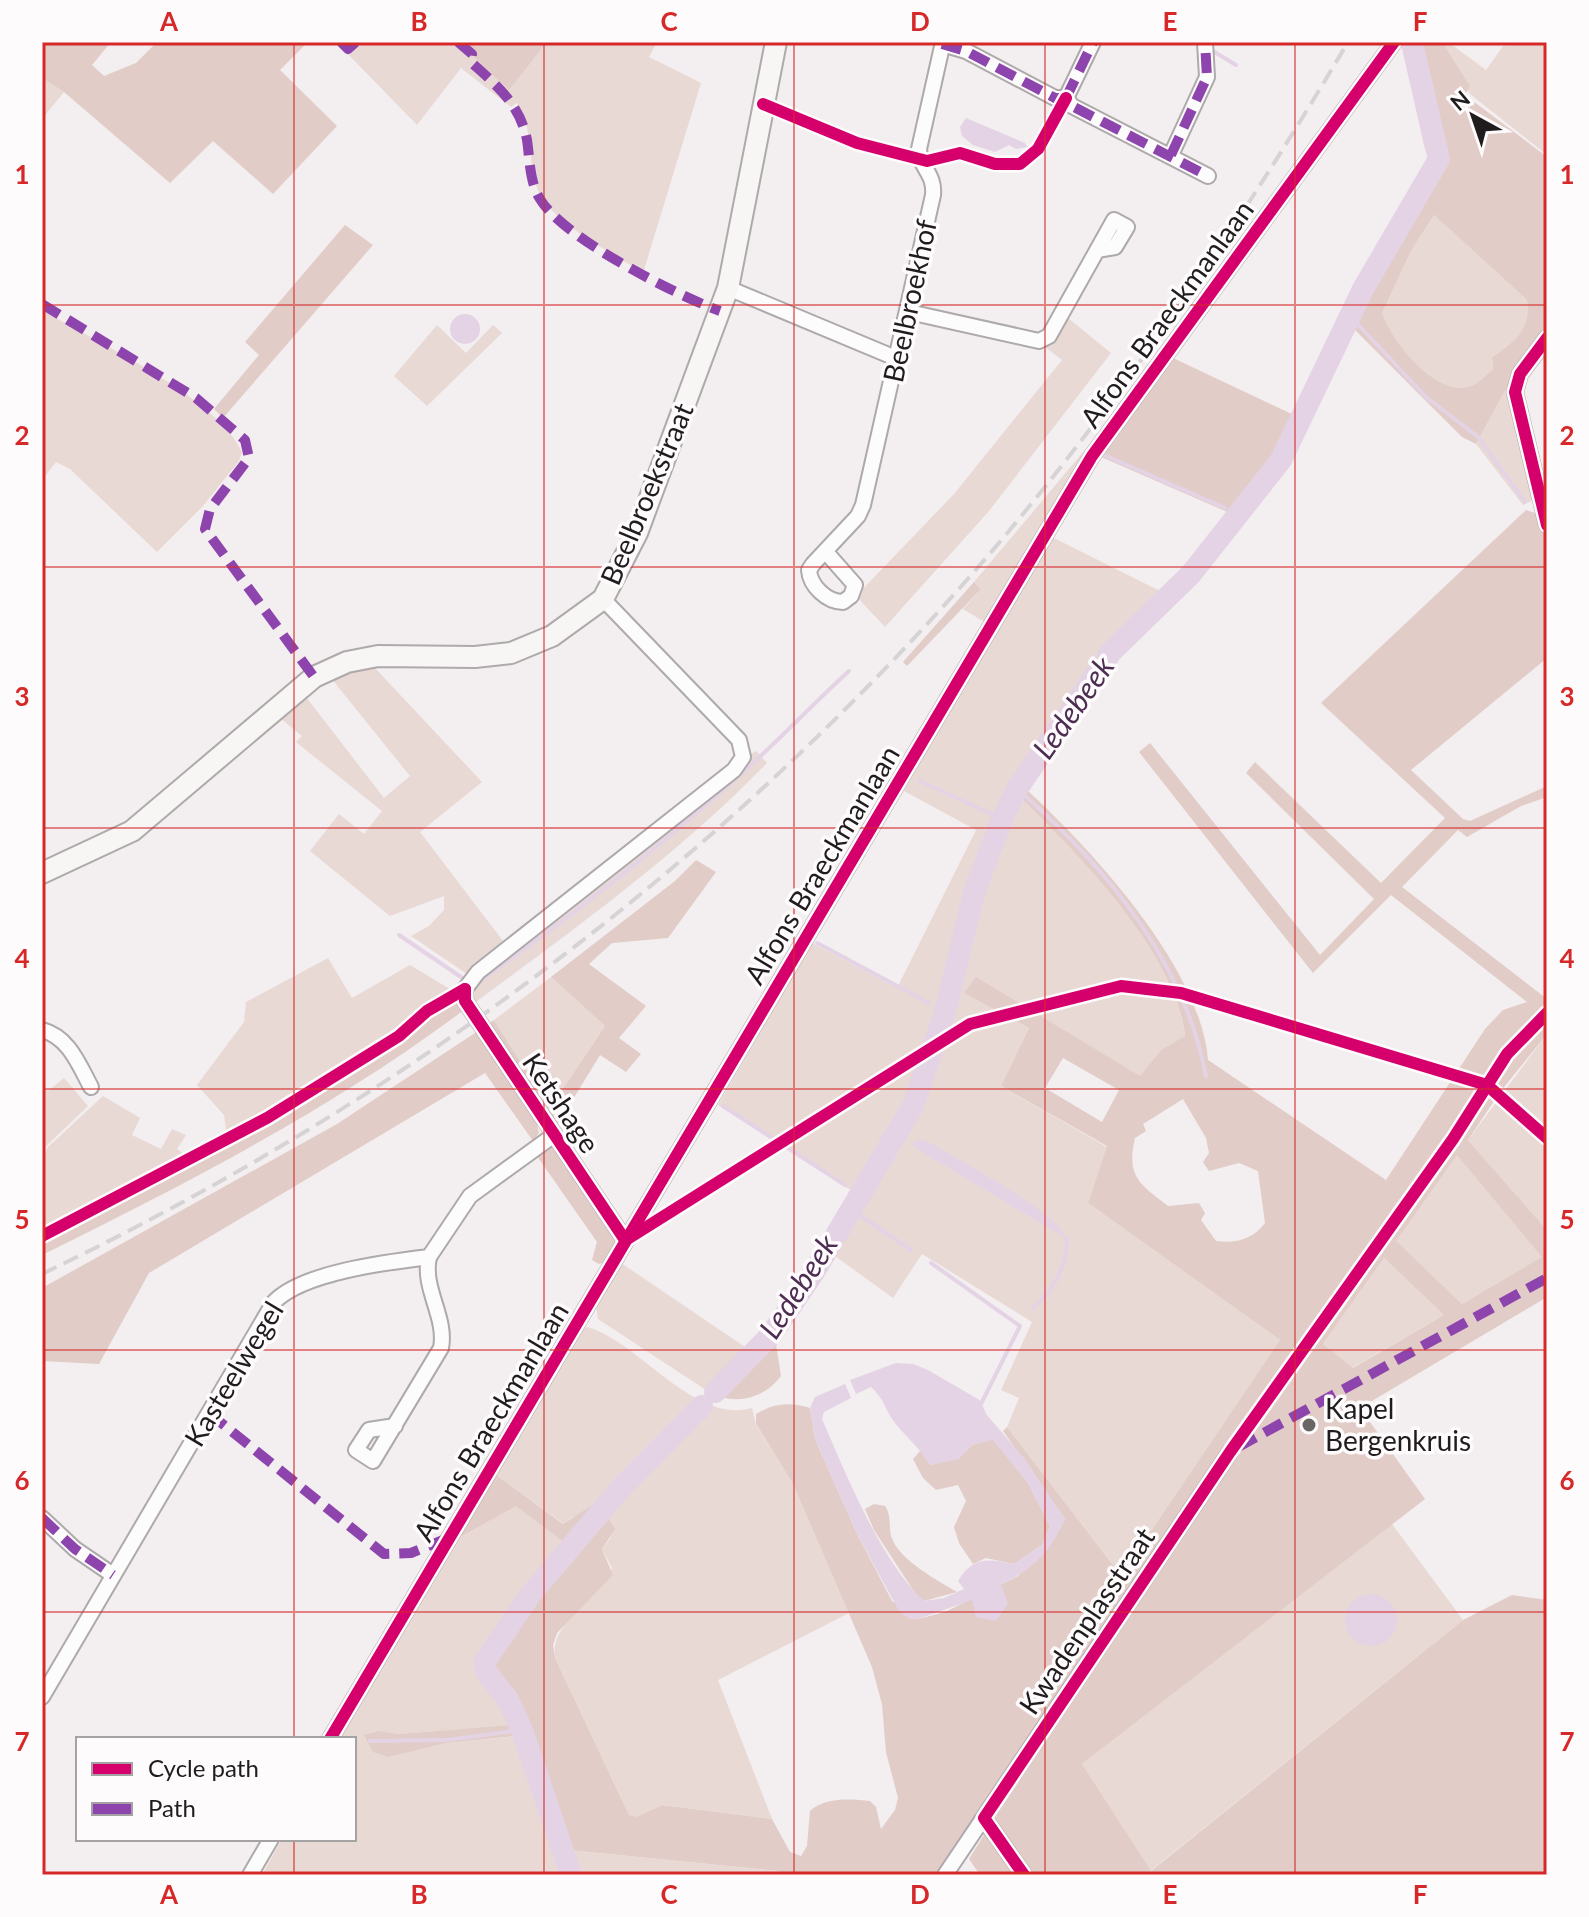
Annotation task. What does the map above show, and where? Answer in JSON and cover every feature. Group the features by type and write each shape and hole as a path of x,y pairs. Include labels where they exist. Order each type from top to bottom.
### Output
{"street":[{"name":"Beelbroekstraat","path":"42,873 132,831 314,677 347,662 378,656 475,657 511,653 552,636 603,599 637,533 728,288 776,42"},
{"path":"1066,98 1093,42"},
{"name":"Alfons Braeckmanlaan","path":"331,1737 1092,456 1394,42"},
{"path":"943,43 966,51 1055,98 1066,98"},
{"name":"Beelbroekhof","path":"825,551 858,516 863,505 909,312 934,180 919,156 919,149 943,43"},
{"path":"1171,155 1207,77 1205,46"},
{"path":"1066,98 1072,106 1208,176"},
{"path":"909,312 1039,341 1049,336 1097,250"},
{"path":"728,288 898,359"},
{"path":"1547,338 1520,374 1515,392 1547,525"},
{"name":"Ketshage","path":"603,599 739,740 744,753 734,770 478,972 465,989 465,1001 625,1240"},
{"path":"42,1030 52,1033 71,1051 91,1087"},
{"path":"395,1426 441,1348 443,1338 427,1279 429,1257 470,1196 554,1135"},
{"name":"Kasteelwegel","path":"42,1697 233,1370 284,1291 387,1262 429,1257"},
{"name":"Kwadenplasstraat","path":"945,1875 1230,1452"},
{"path":"42,1518 75,1549 113,1575"},
{"path":"984,1818 1024,1875"},
{"path":"250,1875 270,1841"}],"shaded area":[{"path":"42,42 111,42 92,65 104,76 136,63 157,42 308,42 280,70 337,126 273,194 213,141 170,183 64,92 42,78"},
{"path":"351,42 458,42 509,89 547,42 657,42 649,57 701,83 643,273 568,225 544,201 537,188 529,136 517,103 511,107 461,68 417,125 343,49"},
{"path":"458,42 547,42 509,90"},
{"path":"1401,42 1408,42 1430,137 1423,141"},
{"path":"1409,42 1442,42 1470,86 1465,95 1547,157 1547,327 1520,363 1476,444 1462,437 1343,318 1357,287 1430,165 1423,141 1430,137","holes":["1434,215 1527,300 1524,327 1508,346 1492,357 1493,369 1476,384 1459,388 1431,377 1418,366 1387,325 1382,313 1411,251"]},
{"path":"1442,42 1448,42 1486,70 1503,46 1547,42 1547,155 1470,94"},
{"path":"42,78 64,92 42,119"},
{"path":"966,118 1025,143 1027,147 1016,149 1009,145 995,152 973,145 962,136 960,127"},
{"path":"1434,215 1527,300 1524,327 1508,346 1492,357 1493,369 1476,384 1459,388 1431,377 1418,366 1387,325 1382,313 1411,251"},
{"path":"345,225 373,245 223,418 214,409 259,355 245,342"},
{"path":"42,310 182,391 228,431 242,452 239,461 202,507 157,552 70,469 56,462 42,480"},
{"path":"465,314 476,318 480,329 476,340 465,344 454,340 450,329 454,318"},
{"path":"1068,318 1111,353 989,511 885,627 856,596 954,494 1062,360 1045,347"},
{"path":"437,325 466,353 493,325 502,333 427,406 394,376"},
{"path":"1173,358 1298,417 1263,480 1232,514 1099,456"},
{"path":"1509,383 1533,500 1523,505 1476,444"},
{"path":"1084,451 1087,454 986,623 963,609 981,589 974,582"},
{"path":"1526,510 1538,514 1547,542 1547,658 1411,770 1463,819 1470,821 1547,786 1547,797 1521,806 1467,837 1458,830 1402,887 1547,999 1547,1034 1500,1092 1468,1140 1547,1230 1547,1297 1360,1408 1425,1499 1082,1764 1151,1871 1463,1620 1512,1595 1547,1600 1547,1875 980,1875 969,1859 984,1835 970,1826 937,1875 782,1875 778,1871 569,1850 557,1857 516,1736 447,1743 389,1757 373,1752 364,1735 379,1731 399,1734 514,1725 486,1678 480,1661 512,1610 564,1542 516,1506 460,1537 495,1474 563,1524 591,1506 609,1519 615,1529 602,1549 613,1575 557,1633 553,1645 555,1658 629,1815 637,1817 662,1805 772,1819 790,1852 801,1856 807,1846 810,1811 823,1803 870,1801 876,1807 881,1829 895,1810 898,1798 886,1752 882,1704 872,1667 793,1484 756,1424 756,1414 776,1406 789,1404 810,1408 815,1439 858,1536 892,1601 918,1619 945,1612 1018,1576 1065,1519 1003,1431 1007,1427 1121,1576 1280,1340 1088,1203 1107,1146 1001,1086 1029,1028 964,993 976,977 1140,1076 1161,1050 1185,1036 1178,1005 1164,972 1145,940 1097,877 1022,799 1027,790 1111,878 1165,950 1186,987 1201,1024 1208,1060 1386,1180 1485,1029 1503,1010 1527,1002 1391,895 1313,973 1139,752 1150,743 1320,955 1374,899 1246,773 1255,762 1381,883 1445,818 1321,703","holes":["1063,1058 1119,1090 1102,1122 1045,1088","1183,1099 1206,1138 1209,1153 1203,1162 1209,1171 1239,1163 1258,1171 1265,1223 1244,1239 1216,1241 1201,1220 1205,1213 1199,1203 1168,1206 1150,1192 1138,1178 1132,1162 1135,1138 1146,1131 1143,1124","1457,1155 1542,1257 1462,1304 1396,1241","1384,1258 1444,1315 1353,1368 1323,1344"]},
{"path":"1050,536 1164,593 1107,649 995,814 958,933 932,1043 889,1144 852,1191 718,1105 812,943 897,988 976,830 904,791"},
{"path":"974,582 981,589 907,666 903,662"},
{"path":"373,666 482,782 420,832 506,945 467,974 411,936 429,926 444,910 444,896 390,916 310,851 339,814 364,834 382,811 296,742 302,736 280,718 306,697 384,798 410,776 331,678"},
{"path":"756,751 767,763 699,828 589,917 476,1002 472,1000 471,985 626,866 739,771 746,757"},
{"path":"1022,799 1097,877 1145,940 1178,1005 1185,1037 1161,1050 1140,1077 976,978 965,993 1029,1028 1001,1086 1107,1147 1088,1203 1280,1340 1121,1577 1007,1427 1019,1398 1001,1390 1032,1322 922,1254 893,1298 835,1256 910,1132 938,1066 959,992 980,895"},
{"path":"696,860 716,872 668,938 612,943 589,964 646,1006 619,1038 641,1054 626,1072 600,1055 556,1127 486,1025 494,1020 550,1108 605,1026 551,977 675,881"},
{"path":"328,958 352,998 410,965 453,991 394,1035 264,1114 176,1164 132,1188 42,1234 42,1157 48,1147 103,1096 140,1118 132,1135 161,1149 172,1129 186,1135 177,1149 188,1157 226,1129 224,1115 197,1085 244,1022 246,1002"},
{"path":"551,977 605,1026 550,1108 494,1020"},
{"path":"458,1003 464,1010 311,1112 205,1172 42,1255 42,1240 270,1119 403,1038 430,1013"},
{"path":"478,1031 534,1112 539,1133 533,1141 485,1073 149,1273 99,1364 42,1361 42,1288 337,1124"},
{"path":"1547,1034 1547,1230 1468,1140"},
{"path":"64,1078 88,1106 42,1150 42,1088 48,1091"},
{"path":"917,1140 927,1141 1027,1201 1046,1215 1066,1238 920,1151 912,1144"},
{"path":"553,1145 618,1239 605,1262 599,1264 592,1260 597,1242 537,1156"},
{"path":"1457,1154 1543,1257 1462,1304 1395,1241"},
{"path":"863,1181 873,1189 835,1256 775,1338 781,1376 766,1390 748,1398 729,1399 709,1392 767,1331 812,1263 849,1196"},
{"path":"1384,1258 1444,1315 1352,1368 1323,1344"},
{"path":"621,1263 748,1349 709,1392 598,1319 596,1306"},
{"path":"587,1327 627,1348 688,1394 730,1410 752,1408 756,1425 793,1484 849,1613 718,1680 772,1819 663,1805 636,1818 629,1815 555,1658 555,1645 560,1633 606,1580 612,1568 602,1549 611,1537 572,1517 564,1524 495,1474 582,1329"},
{"path":"896,1363 913,1364 928,1370 981,1401 986,1414 1025,1459 1065,1519 1040,1558 1001,1584 1008,1604 996,1621 976,1617 972,1600 918,1619 909,1619 899,1611 858,1536 815,1439 810,1408 815,1397 845,1384 851,1398 824,1412 822,1419 879,1540 893,1564 924,1601 944,1598 964,1589 958,1581 976,1563 1014,1564 1042,1545 1050,1526 1028,1483 993,1440 972,1445 959,1459 930,1465 895,1423 871,1387 856,1394 850,1380"},
{"path":"993,1439 1028,1483 1050,1526 1042,1545 1014,1564 986,1558 973,1564 959,1543 954,1527 966,1501 958,1485 936,1490 923,1478 913,1459 921,1450 930,1465 959,1458 972,1445"},
{"path":"874,1504 885,1506 891,1537 904,1556 957,1592 924,1601 915,1593 874,1530 865,1509"},
{"path":"516,1505 565,1542 512,1610 483,1676 503,1702 515,1726 399,1734 379,1731 389,1757 447,1743 517,1736 557,1856 568,1850 778,1871 782,1875 262,1875 281,1841 356,1841 356,1737 340,1737 460,1537"},
{"path":"1392,1524 1463,1620 1150,1871 1082,1764"},
{"path":"1371,1594 1390,1601 1397,1620 1390,1639 1371,1646 1352,1639 1345,1620 1352,1601"}],"waterway":[{"name":"Ledebeek","path":"715,1392 771,1335 814,1272 913,1106 945,1012 974,893 1017,789 1111,652 1191,574 1281,460 1363,289 1439,159 1412,43"},
{"path":"1208,48 1236,65"},
{"path":"1350,316 1426,397 1478,437 1525,502"},
{"path":"1104,455 1225,508"},
{"name":"Ledebeek","path":"1234,513 1239,515"},
{"path":"477,983 548,932 686,822 849,671"},
{"path":"920,781 1002,819"},
{"path":"1017,789 1080,849 1136,918 1179,993 1195,1034 1206,1076"},
{"path":"399,935 461,977"},
{"path":"817,943 929,1003"},
{"path":"723,1106 845,1185"},
{"path":"852,1210 911,1250"},
{"path":"1033,1308 1047,1294 1058,1276 1067,1248 1066,1238"},
{"path":"931,1263 1020,1326 980,1406"},
{"name":"Ledebeek","path":"571,1875 522,1730 508,1700 487,1673 484,1663 530,1595 620,1489 702,1406"},
{"path":"370,1741 447,1740 522,1730"}],"railway":[{"path":"42,1274 179,1204 312,1127 441,1044 565,954 685,857 799,755 907,646 1056,473 1145,354 1230,232 1348,42"}],"marked path":[{"path":"341,42 348,49 356,42"},
{"path":"458,42 472,54 471,62 506,96 519,116 527,140 534,185 540,199 553,214 572,231 622,264 720,311"},
{"path":"1066,98 1093,42"},
{"path":"1171,155 1207,77 1205,42"},
{"path":"942,44 966,51 1055,98 1066,98 1072,106 1208,176"},
{"path":"42,304 196,398 245,440 249,458 210,509 205,529 314,677"},
{"path":"1238,1447 1547,1278"},
{"path":"209,1413 384,1554 411,1553 448,1538"},
{"path":"42,1518 75,1549 113,1575"}],"cycle path":[{"path":"331,1737 1092,456 1394,42"},
{"path":"763,104 857,143 927,161 960,153 995,164 1020,164 1038,149 1066,98"},
{"path":"1547,338 1520,374 1515,392 1547,525"},
{"path":"629,1238 970,1024 1121,986 1181,993 1487,1085 1547,1138"},
{"path":"465,989 465,1001 625,1240"},
{"path":"42,1236 267,1118 399,1036 427,1011 465,989"},
{"path":"1024,1875 984,1818 1230,1452 1453,1139 1507,1054 1547,1013"}],"place":[{"name":"Kapel Bergenkruis","path":"1309,1425"}]}
